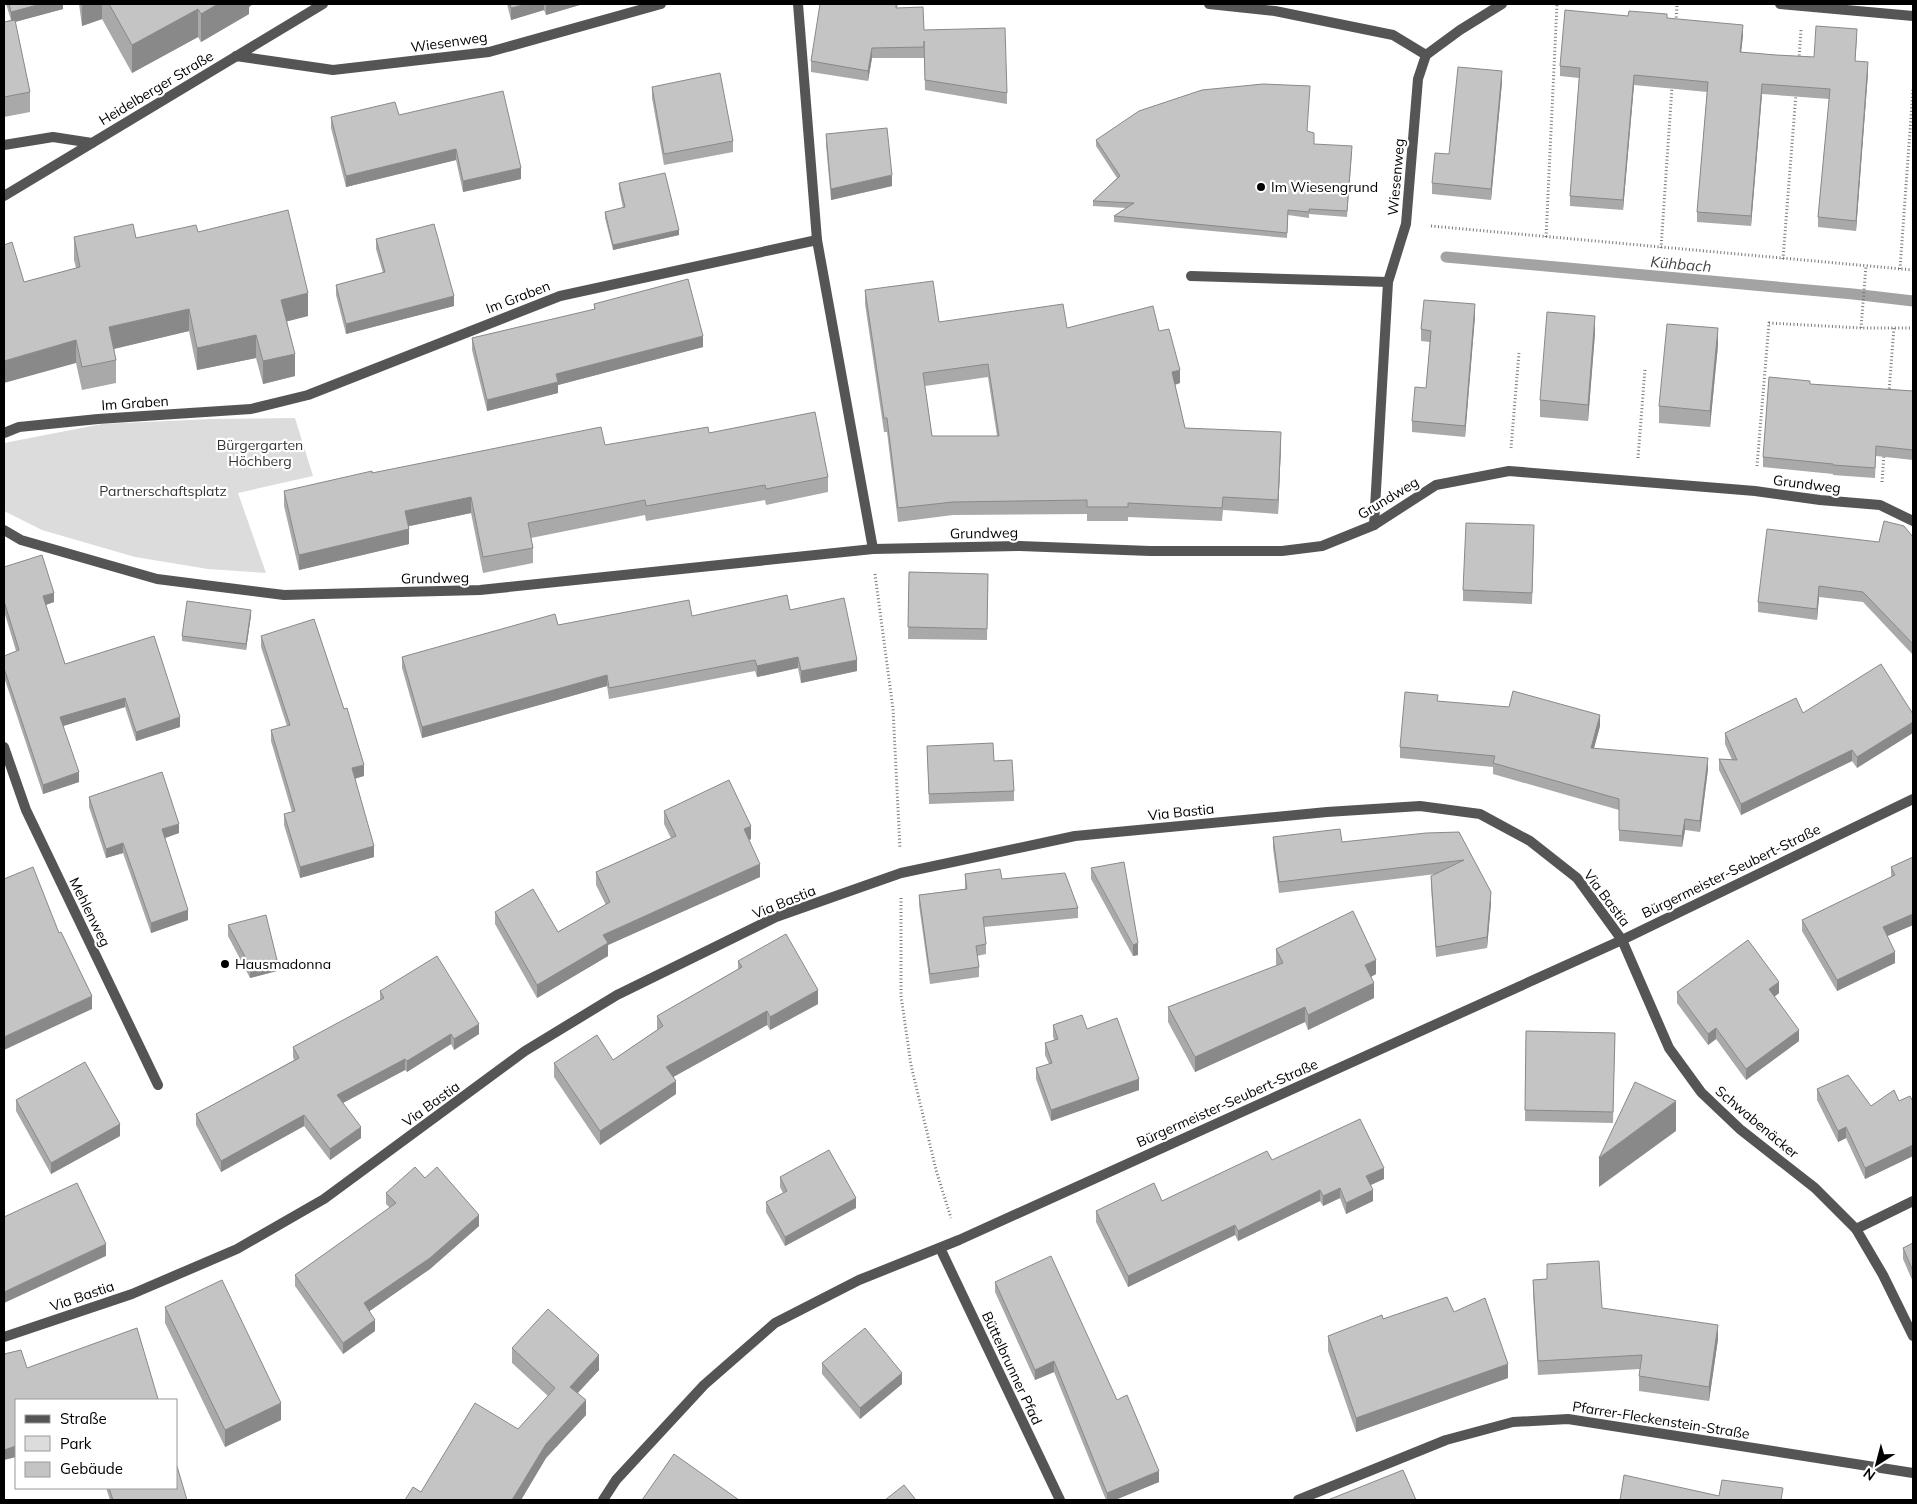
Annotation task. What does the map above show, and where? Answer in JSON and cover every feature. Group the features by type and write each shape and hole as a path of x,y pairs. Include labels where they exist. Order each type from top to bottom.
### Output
{"street":[{"name":"Heidelberger Straße","path":"4,196 323,4"},
{"name":"Wiesenweg","path":"236,56 333,70 489,52 661,4"},
{"path":"798,4 816,240 873,549"},
{"path":"1209,4 1275,11 1393,35 1426,55 1460,30 1502,4"},
{"path":"1780,4 1913,16"},
{"name":"Wiesenweg","path":"1374,525 1388,282 1406,224 1418,79 1426,55"},
{"path":"4,145 53,137 92,143"},
{"name":"Im Graben","path":"4,433 18,427 98,419 251,409 308,395 560,296 816,240"},
{"path":"1191,276 1388,282"},
{"name":"Grundweg","path":"4,530 21,540 157,579 284,595 480,590 873,549 1020,546 1150,551 1282,551 1322,546 1374,525 1436,485 1509,471 1755,491 1820,500 1880,505 1913,521"},
{"name":"Mehlenweg","path":"4,747 26,810 158,1085"},
{"name":"Bürgermeister-Seubert-Straße","path":"603,1500 616,1480 704,1384 775,1323 859,1280 940,1248 1622,940 1913,799"},
{"name":"Via Bastia","path":"4,1337 132,1294 237,1249 324,1199 526,1051 617,995 776,917 901,873 1075,836 1327,812 1420,806 1480,814 1530,841 1577,878 1622,940"},
{"name":"Schwabenäcker","path":"1622,940 1669,1048 1701,1092 1741,1130 1815,1188 1856,1229 1883,1275 1913,1336"},
{"path":"1856,1229 1913,1201"},
{"name":"Büttelbrunner Pfad","path":"940,1248 1060,1500"},
{"name":"Pfarrer-Fleckenstein-Straße","path":"1298,1500 1446,1440 1513,1422 1568,1419 1913,1473"}],"path":[{"path":"1546,237 1558,4"},
{"path":"1676,23 1677,4"},
{"path":"1799,64 1803,6"},
{"path":"1661,248 1672,82"},
{"path":"1783,259 1797,84"},
{"path":"1900,269 1913,88"},
{"path":"1406,224 1913,270"},
{"path":"1861,328 1866,266"},
{"path":"1755,491 1769,323 1861,328 1913,328"},
{"path":"1888,396 1894,327"},
{"path":"1509,471 1519,353"},
{"path":"1636,481 1645,369"},
{"path":"1880,505 1885,446"},
{"path":"878,603 894,709 898,822"},
{"path":"900,918 901,996 911,1065 942,1193"}],"green space":[{"name":"Partnerschaftsplatz","path":"295,418 313,476 238,493 266,573 208,569 135,557 42,530 4,511 4,443 102,424 211,419"}],"building":[{"path":"9,4 41,4 11,12"},
{"path":"109,4 218,4 201,14 198,9 132,45"},
{"path":"510,4 527,4 511,8"},
{"path":"820,4 896,4 896,8 923,7 924,30 1005,28 1007,93 925,80 924,41 924,47 872,48 868,71 811,61"},
{"path":"1565,10 1628,16 1629,11 1667,14 1667,18 1743,25 1740,52 1776,55 1814,57 1816,26 1857,29 1855,61 1868,62 1856,221 1818,217 1830,89 1762,84 1751,216 1697,212 1708,82 1634,75 1623,200 1570,196 1580,68 1560,66"},
{"path":"15,20 30,92 4,97 4,22"},
{"path":"1458,67 1502,71 1491,189 1432,183 1435,153 1449,154"},
{"path":"720,73 733,141 664,154 652,87"},
{"path":"1263,84 1310,86 1307,131 1314,133 1314,144 1352,146 1347,211 1309,209 1309,212 1288,210 1287,233 1114,216 1134,203 1093,201 1120,176 1096,140 1139,111 1202,90"},
{"path":"503,91 521,168 463,181 456,149 346,176 331,117 395,102 399,115"},
{"path":"887,128 892,175 831,189 826,134"},
{"path":"665,173 679,230 613,245 605,212 625,207 619,183"},
{"path":"288,210 308,293 281,300 295,354 263,361 256,335 197,348 189,309 109,327 116,360 82,367 76,340 4,361 4,245 12,242 24,282 80,267 74,237 133,224 136,238 196,225 198,232"},
{"path":"434,224 454,296 346,324 336,285 385,272 376,239"},
{"path":"688,279 703,336 556,374 558,382 487,400 472,338 595,309 594,304"},
{"path":"933,281 939,322 1063,304 1067,328 1153,306 1159,331 1169,329 1180,370 1172,372 1185,428 1281,432 1278,500 1223,497 1222,508 1128,503 1128,507 1087,507 1087,500 953,502 898,508 887,418 884,418 865,290","holes":["988,364 999,436 932,436 923,373"]},
{"path":"1424,300 1475,304 1465,426 1412,421 1415,387 1426,388 1431,331 1421,329"},
{"path":"1547,312 1595,316 1588,405 1540,400"},
{"path":"1667,324 1718,328 1710,411 1659,406"},
{"path":"1769,377 1810,381 1810,384 1913,391 1913,450 1876,446 1875,468 1763,457"},
{"path":"815,412 828,477 766,489 765,485 646,506 645,500 528,523 533,548 483,557 471,497 405,511 409,529 299,555 284,491 372,471 372,473 601,427 605,445 708,427 709,433"},
{"path":"1884,521 1904,526 1913,537 1913,644 1863,592 1819,586 1817,609 1758,602 1767,529 1879,542"},
{"path":"1466,523 1534,525 1532,593 1463,590"},
{"path":"42,555 54,593 43,596 65,664 154,636 180,717 136,732 125,698 60,717 79,772 43,785 4,668 4,656 19,650 4,601 4,567"},
{"path":"909,572 988,574 987,629 908,627"},
{"path":"787,595 790,610 844,598 857,660 801,671 798,657 757,666 755,660 609,688 607,675 422,727 402,657 555,614 558,625 689,600 692,616"},
{"path":"187,601 251,610 246,644 182,636"},
{"path":"314,619 344,709 347,708 364,765 352,768 374,846 300,867 284,814 295,811 271,730 290,725 261,636"},
{"path":"1881,664 1913,714 1913,722 1857,757 1852,750 1741,804 1719,759 1737,760 1725,733 1796,698 1803,713"},
{"path":"1513,691 1600,715 1591,748 1708,758 1700,821 1685,819 1682,836 1619,830 1619,799 1493,763 1495,756 1400,747 1405,692 1438,695 1437,701 1509,707"},
{"path":"993,743 994,761 1012,760 1014,791 929,794 927,746"},
{"path":"162,772 179,824 162,829 188,910 151,923 123,843 106,849 89,797"},
{"path":"729,780 751,826 744,829 760,864 603,935 608,943 537,985 495,912 533,889 558,932 610,902 596,872 676,836 664,811"},
{"path":"1340,829 1342,842 1426,833 1459,832 1491,892 1487,937 1436,947 1431,876 1464,860 1279,882 1273,837"},
{"path":"1913,857 1913,914 1883,927 1895,952 1837,980 1802,920 1895,875 1891,867"},
{"path":"1124,862 1138,943 1133,945 1091,868"},
{"path":"33,867 59,933 61,932 92,996 4,1037 4,879"},
{"path":"1000,869 1002,879 1065,873 1078,908 983,917 986,944 976,946 979,967 930,974 919,895 967,889 965,874"},
{"path":"1353,911 1376,960 1365,965 1374,983 1308,1015 1305,1007 1195,1057 1168,1007 1283,963 1276,949"},
{"path":"266,915 277,960 250,966 228,925"},
{"path":"786,934 818,990 770,1017 767,1011 666,1067 676,1081 600,1131 554,1063 597,1035 613,1060 663,1026 657,1016 742,967 738,961"},
{"path":"1748,940 1779,982 1769,989 1799,1030 1746,1069 1716,1028 1708,1034 1677,992"},
{"path":"437,956 479,1024 454,1039 451,1034 407,1061 405,1059 337,1095 361,1127 330,1149 304,1115 221,1161 196,1114 299,1058 293,1047 384,998 380,991"},
{"path":"1082,1015 1087,1029 1117,1018 1139,1079 1051,1110 1036,1068 1052,1063 1045,1043 1058,1039 1053,1025"},
{"path":"1526,1031 1615,1033 1613,1112 1525,1110"},
{"path":"85,1062 120,1124 51,1163 16,1100"},
{"path":"1848,1075 1871,1106 1894,1090 1899,1101 1910,1096 1913,1102 1913,1145 1865,1168 1846,1127 1838,1131 1817,1089"},
{"path":"1635,1082 1676,1101 1599,1158"},
{"path":"1360,1119 1384,1168 1366,1176 1373,1190 1346,1203 1340,1188 1323,1196 1320,1190 1238,1231 1235,1225 1128,1276 1096,1211 1154,1183 1162,1201 1267,1151 1272,1160"},
{"path":"829,1150 856,1198 785,1237 766,1202 787,1191 780,1177"},
{"path":"415,1167 425,1178 437,1167 479,1215 430,1258 364,1303 375,1320 343,1343 295,1275 396,1203 386,1193"},
{"path":"77,1183 106,1244 4,1292 4,1217"},
{"path":"1913,1243 1913,1271 1903,1248"},
{"path":"1051,1256 1117,1400 1127,1395 1159,1471 1107,1493 1054,1361 1035,1370 995,1282"},
{"path":"1599,1261 1602,1308 1718,1325 1709,1387 1639,1376 1642,1355 1538,1361 1533,1280 1547,1279 1547,1264"},
{"path":"222,1280 281,1403 225,1430 165,1307"},
{"path":"1447,1297 1454,1312 1485,1298 1508,1364 1356,1418 1328,1336 1382,1315 1383,1319"},
{"path":"548,1309 599,1355 570,1387 586,1400 546,1444 512,1500 405,1500 413,1487 421,1492 475,1403 518,1429 555,1388 512,1348"},
{"path":"137,1328 158,1399 15,1399 15,1446 4,1450 4,1354 21,1350 27,1368"},
{"path":"865,1328 902,1373 860,1408 822,1363"},
{"path":"674,1454 739,1500 642,1500"},
{"path":"178,1470 187,1500 113,1500 109,1489 178,1489"},
{"path":"1403,1470 1416,1500 1328,1500"},
{"path":"1624,1475 1719,1496 1722,1480 1783,1488 1781,1500 1620,1500"},
{"path":"904,1485 916,1500 885,1500"}],"waterway":[{"name":"Kühbach","path":"1446,257 1913,301"}],"place":[{"name":"Im Wiesengrund","path":"1261,187"},
{"name":"Hausmadonna","path":"225,964"}],"park label":[{"name":"Bürgergarten Höchberg","path":"260,454"}]}
